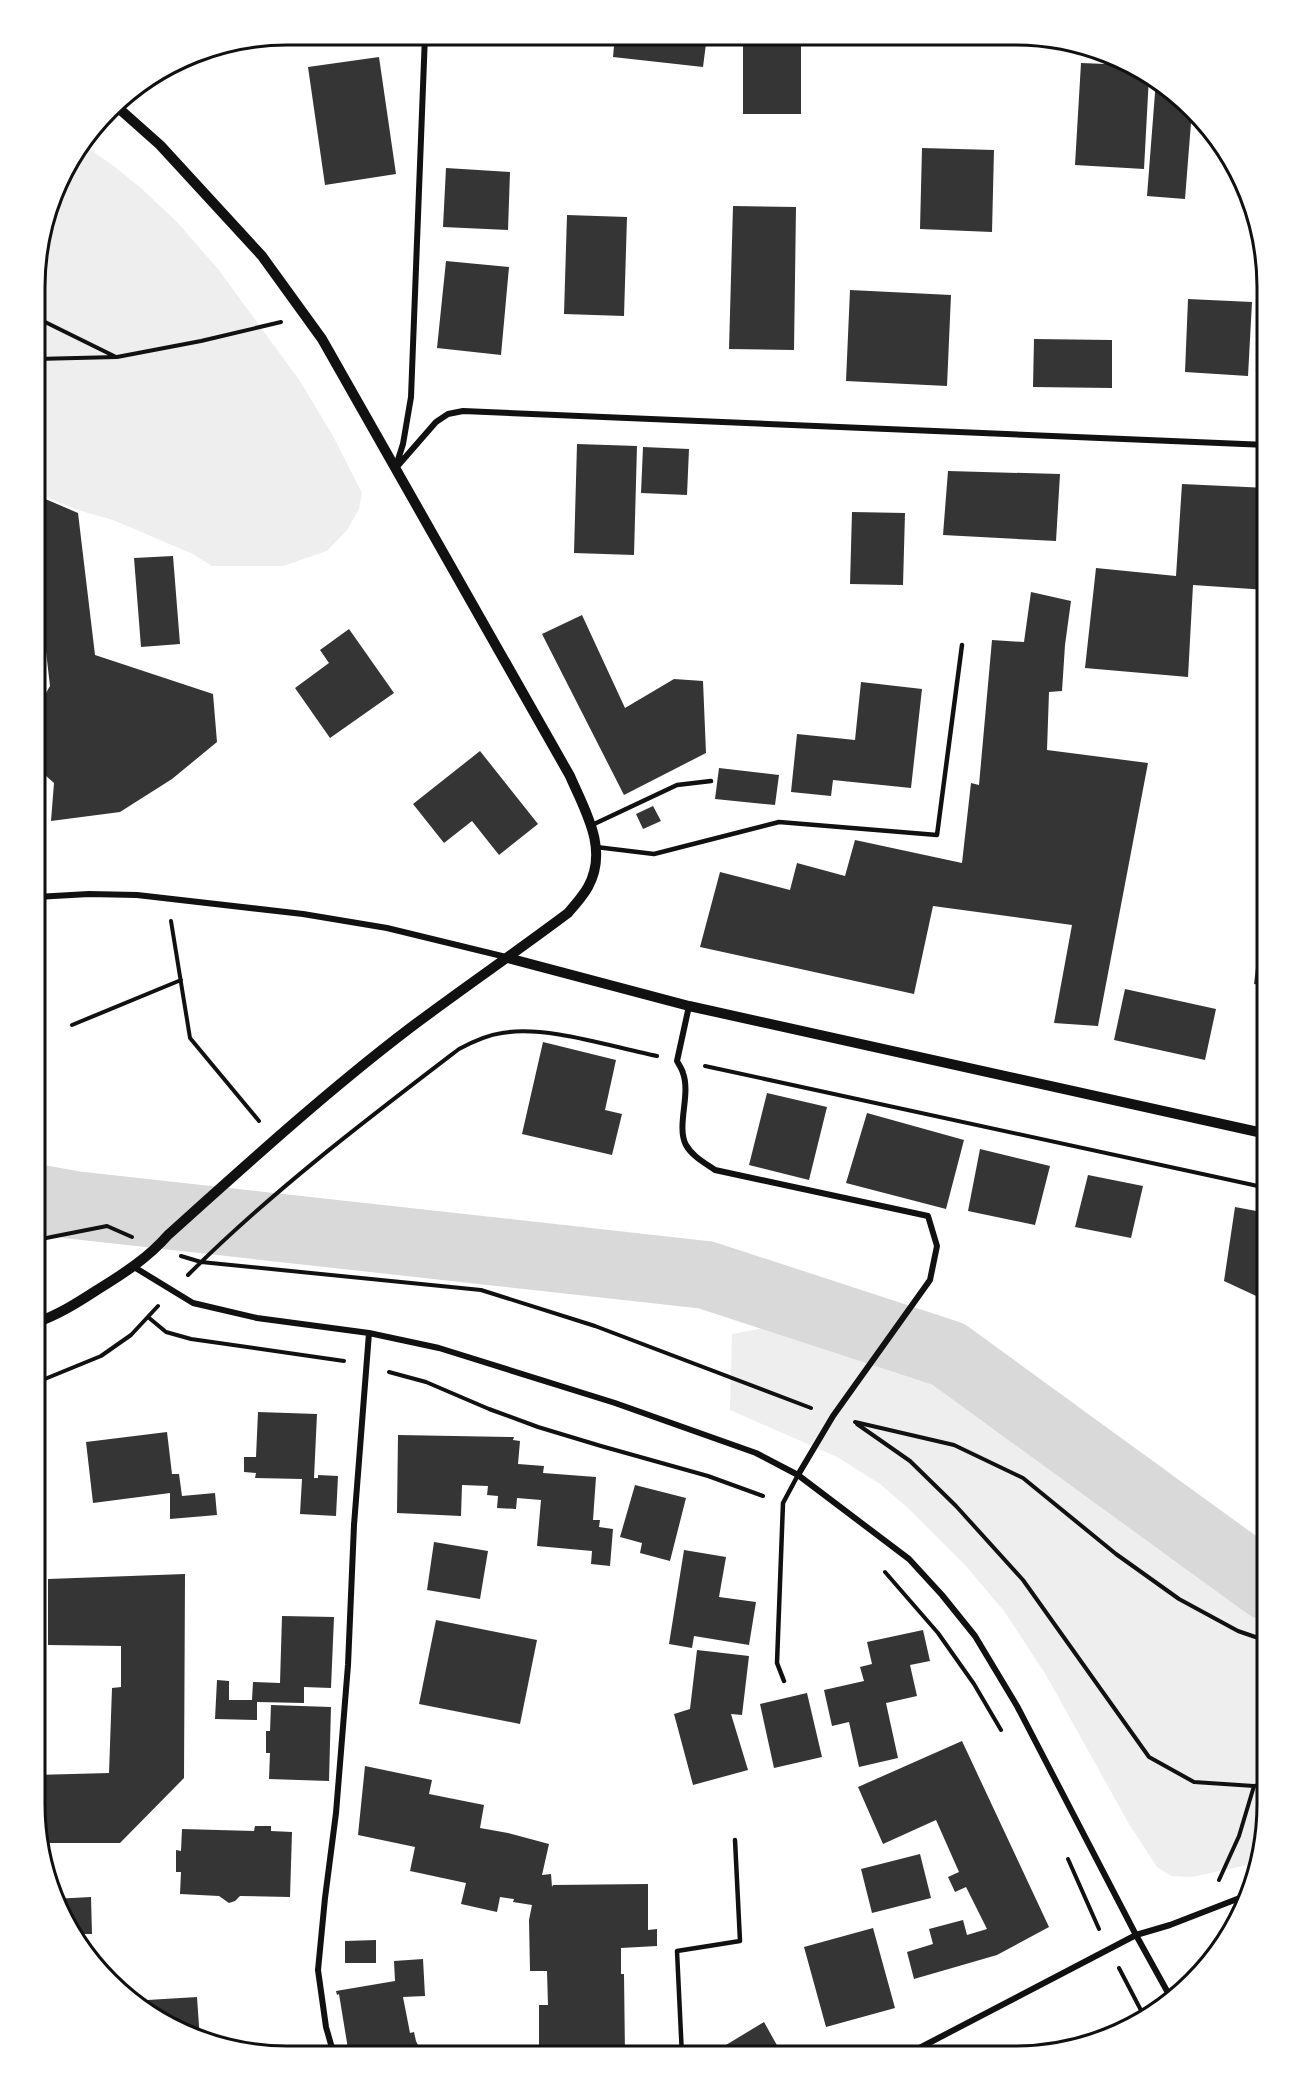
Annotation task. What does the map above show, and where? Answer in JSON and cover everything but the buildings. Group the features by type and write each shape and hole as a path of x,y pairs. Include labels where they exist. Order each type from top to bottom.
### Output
{"street":[{"path":"395,470 403,444 411,397 425,45"},
{"path":"45,1319 57,1315 134,1267 324,1098 409,1029 568,913 588,887 597,855 592,825 570,776 321,339 262,256 160,144 122,111"},
{"path":"395,470 436,422 448,414 463,411 1257,445"},
{"path":"45,896 89,894 166,897 343,919 508,958 689,1006 1257,1132"},
{"path":"689,1006 676,1061 684,1075 686,1100 683,1134 686,1145 695,1155 715,1170 928,1216 937,1246 930,1280 833,1416 798,1474"},
{"path":"134,1267 193,1303 257,1318 369,1333 450,1351 615,1403 756,1453 798,1474 909,1559 975,1636 1017,1706 1167,1992"},
{"path":"331,2046 326,2027 318,1970 336,1813 348,1665 354,1525 369,1333"},
{"path":"923,2046 1136,1935 1170,1925 1238,1899"}],"lane":[{"path":"596,847 654,854 779,822 938,835 962,645"},
{"path":"592,825 677,785 711,780"},
{"path":"784,1681 777,1663 783,1503 798,1474"},
{"path":"681,2046 676,1950 740,1941 735,1840"}],"path":[{"path":"45,359 117,357 201,341 305,316"},
{"path":"45,322 117,357"},
{"path":"166,897 190,1038 246,1105"},
{"path":"72,1025 181,980"},
{"path":"225,1239 413,1084 459,1049 502,1032 539,1032 1257,1186"},
{"path":"45,1238 107,1226 157,1248 201,1262 481,1290 595,1326 833,1416"},
{"path":"45,1379 101,1356 131,1335 148,1317 166,1332 191,1339 317,1356 426,1382 489,1409 538,1426 708,1476 783,1503"},
{"path":"1257,1638 1238,1631 1179,1599 1116,1554 1023,1478 954,1445 854,1422 910,1461 956,1506 1023,1580 1149,1757 1194,1782 1257,1786"},
{"path":"883,1570 938,1633 974,1684 1001,1731"},
{"path":"1218,1882 1239,1836 1254,1786"},
{"path":"1066,1855 1108,1949 1141,2011"}],"shaded area":[{"path":"89,149 142,189 177,222 218,269 300,381 333,436 362,493 359,509 347,530 327,551 283,566 212,566 193,554 113,520 78,510 45,497 45,287 47,256 58,209 77,166"},
{"path":"812,1319 924,1369 989,1405 1257,1605 1257,1804 1255,1835 1249,1865 1192,1877 1171,1876 1157,1867 1129,1824 1046,1675 1004,1611 966,1566 908,1508 880,1484 837,1457 730,1410 732,1334"}],"waterway":[{"path":"45,1200 74,1205 706,1275 948,1354 1257,1579"}]}
